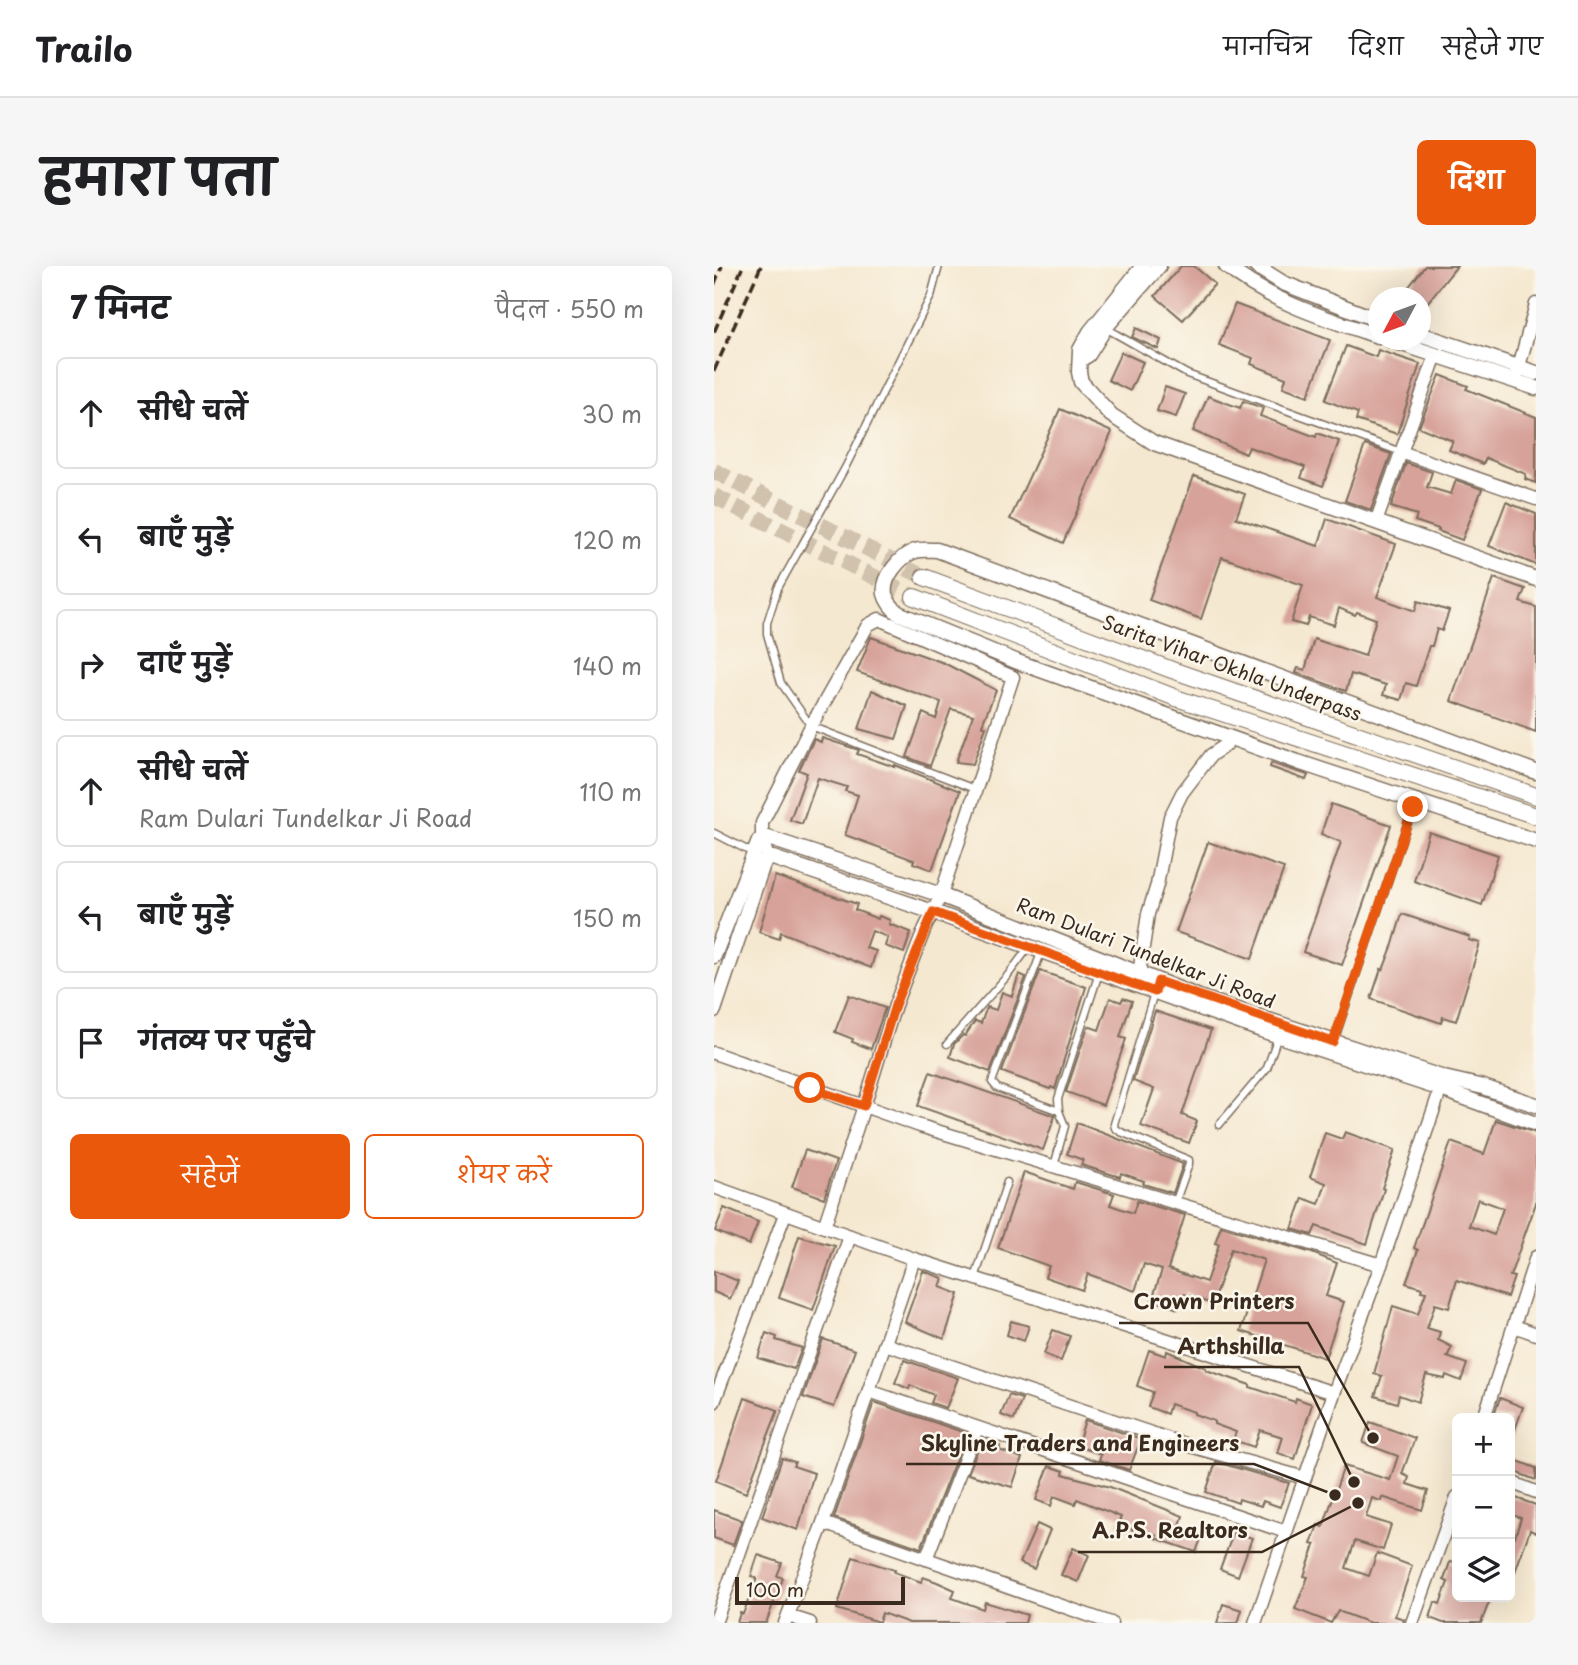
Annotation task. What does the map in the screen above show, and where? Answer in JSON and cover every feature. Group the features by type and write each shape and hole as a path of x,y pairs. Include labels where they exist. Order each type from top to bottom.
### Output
{"main road":[{"name":"Sarita Vihar Okhla Underpass","path":"924,577 1171,670 1532,794"},
{"path":"914,597 1179,699 1536,816"}],"street":[{"path":"1143,266 1090,331 1080,350 1081,382 1111,415 1154,443 1536,579"},
{"path":"1081,359 1088,355 1105,328 1159,266"},
{"path":"1226,266 1256,288 1279,300 1368,333"},
{"path":"1256,266 1283,283 1368,316"},
{"path":"1516,374 1536,304"},
{"path":"1431,339 1516,374 1536,388"},
{"path":"1421,350 1516,374 1536,373"},
{"path":"1376,522 1436,355"},
{"path":"1401,452 1536,499"},
{"path":"824,1227 895,1005 940,895 1013,677 898,612 888,602 885,587 892,570 912,552 937,550 1536,772"},
{"path":"768,858 762,838 762,823 811,726 868,625 879,619 959,646 1018,662 1227,737 1536,841"},
{"path":"1139,974 1148,914 1157,885 1170,817 1182,793 1211,755 1226,745 1227,737"},
{"path":"714,956 762,838"},
{"name":"Ram Dulari Tundelkar Ji Road","path":"762,838 940,895 1139,974 1156,987 1279,1036 1442,1084 1483,1087 1536,1105"},
{"path":"768,858 933,912 1099,972 1156,987"},
{"path":"714,1010 763,864 768,858"},
{"name":"Ram Dulari Tundelkar Ji Road","path":"1156,987 1333,1042 1536,1124"},
{"path":"714,1053 920,1126 1381,1265"},
{"path":"1255,1623 1442,1084"},
{"path":"714,1187 914,1259 1334,1393"},
{"path":"714,1402 785,1213"},
{"path":"715,1623 850,1236"},
{"path":"1486,1413 1536,1257"},
{"path":"810,1623 787,1620 914,1259"},
{"path":"1514,1326 1536,1334"},
{"path":"885,1344 1190,1446 1305,1479"},
{"path":"869,1391 1286,1532"},
{"path":"926,1559 977,1428"},
{"path":"1515,1484 1536,1492"},
{"path":"1412,1623 1452,1511"},
{"path":"823,1522 1111,1623"}],"lane":[{"path":"939,266 930,296 845,468 778,587 772,603 767,635 781,683 811,726 977,790"},
{"path":"1105,328 1187,374 1401,452"},
{"path":"1333,1042 1415,801"},
{"path":"714,833 754,853"},
{"path":"947,1044 1008,975 1035,949"},
{"path":"1035,949 992,1082 997,1088 1059,1111"},
{"path":"1054,1166 1065,1126 1058,1099 1099,972"},
{"path":"1156,987 1114,1124 1121,1132 1188,1160 1189,1164 1175,1203"},
{"path":"1219,1125 1267,1068 1279,1036"},
{"path":"975,1278 1007,1182"}],"building":[{"path":"1181,266 1194,266 1215,284 1183,320 1155,296"},
{"path":"1425,266 1457,266 1431,298 1431,287 1409,287"},
{"path":"1235,304 1330,340 1308,396 1283,387 1286,378 1251,364 1253,358 1219,345"},
{"path":"1136,328 1161,340 1158,349 1132,337"},
{"path":"1346,346 1376,357 1378,350 1420,364 1397,434 1356,420 1358,413 1325,400"},
{"path":"1121,352 1143,362 1130,391 1108,380"},
{"path":"1440,375 1468,386 1466,389 1536,417 1536,483 1525,479 1526,474 1486,458 1483,464 1449,450 1453,441 1419,427"},
{"path":"1165,387 1185,394 1176,417 1157,411"},
{"path":"1208,396 1240,408 1243,401 1263,408 1260,416 1316,437 1317,433 1339,441 1323,486 1301,478 1305,467 1249,447 1246,454 1193,431"},
{"path":"1060,409 1112,432 1063,543 1010,519"},
{"path":"1365,445 1391,454 1371,510 1345,501"},
{"path":"1406,463 1432,472 1427,487 1451,494 1456,480 1482,489 1462,540 1415,521 1417,515 1391,507"},
{"path":"1194,476 1245,494 1236,518 1318,546 1327,519 1396,544 1377,597 1415,611 1418,601 1449,611 1442,631 1437,629 1432,646 1429,646 1416,686 1406,683 1401,700 1383,695 1386,685 1351,674 1346,691 1296,673 1298,668 1305,670 1314,639 1365,656 1376,619 1357,612 1355,615 1339,608 1334,625 1309,617 1306,626 1291,622 1303,585 1222,557 1201,619 1149,600"},
{"path":"1506,502 1536,514 1536,565 1489,546"},
{"path":"1494,578 1525,589 1520,602 1536,607 1536,732 1451,701"},
{"path":"871,637 944,663 996,690 982,725 986,727 973,764 956,762 973,715 951,709 930,766 907,757 923,713 936,719 941,702 857,672"},
{"path":"872,690 907,706 896,739 859,729"},
{"path":"822,738 859,750 857,754 895,765 960,791 932,870 913,863 914,860 845,835 858,795 845,791 847,787 818,778 802,824 790,820 807,773 799,770 814,739 821,742"},
{"path":"1271,763 1308,775 1306,780 1270,767"},
{"path":"1331,804 1391,825 1342,965 1303,952 1341,842 1321,834"},
{"path":"1429,832 1498,855 1482,905 1414,881"},
{"path":"1208,842 1284,868 1252,959 1176,932"},
{"path":"775,876 857,904 855,910 878,919 879,916 890,920 889,924 911,932 904,953 885,946 888,937 872,931 866,948 876,951 871,968 781,932 779,939 759,932"},
{"path":"1402,914 1470,937 1469,940 1480,943 1456,1021 1443,1017 1441,1023 1371,999"},
{"path":"1040,971 1086,987 1055,1089 1002,1072"},
{"path":"1019,974 1026,977 990,1072 950,1057 954,1044 965,1036 975,1021 981,1023 987,1007 996,1010 1002,992 1012,996"},
{"path":"849,995 885,1008 871,1049 835,1032"},
{"path":"1110,998 1121,1002 1123,998 1132,1001 1120,1037 1126,1039 1103,1105 1066,1092 1088,1026 1099,1030"},
{"path":"1155,1011 1211,1030 1182,1115 1197,1121 1189,1143 1141,1126 1154,1089 1133,1081"},
{"path":"930,1072 1055,1116 1043,1150 918,1106"},
{"path":"1496,1120 1536,1133 1536,1203 1510,1276 1514,1277 1507,1297 1457,1280 1449,1308 1435,1304 1427,1328 1440,1332 1438,1340 1452,1347 1447,1357 1467,1364 1461,1381 1446,1375 1445,1379 1426,1375 1418,1402 1399,1395 1397,1403 1375,1396 1382,1376 1374,1374 1393,1306 1418,1314 1426,1292 1406,1283 1418,1250 1414,1248 1451,1142 1484,1154","holes":["1478,1199 1503,1208 1494,1235 1469,1226"]},
{"path":"1077,1123 1183,1164 1173,1193 1143,1184 1144,1181 1121,1173 1120,1177 1081,1165 1083,1160 1067,1154"},
{"path":"1345,1132 1395,1150 1367,1244 1316,1226 1312,1235 1292,1229 1303,1198 1319,1204 1326,1183 1310,1177 1325,1133 1342,1139"},
{"path":"805,1150 836,1161 824,1198 792,1187"},
{"path":"1024,1172 1073,1189 1075,1182 1114,1194 1110,1205 1133,1213 1137,1201 1185,1215 1168,1269 1206,1282 1219,1244 1215,1243 1221,1226 1337,1263 1326,1296 1344,1302 1325,1358 1241,1331 1264,1260 1231,1249 1212,1304 1184,1294 1178,1309 1152,1300 1162,1270 1144,1264 1135,1291 1088,1274 1082,1290 1045,1277 1049,1266 998,1248"},
{"path":"724,1208 758,1222 749,1245 715,1231"},
{"path":"799,1236 835,1246 813,1310 779,1298"},
{"path":"714,1271 738,1281 730,1299 714,1292"},
{"path":"923,1271 943,1278 940,1287 959,1294 944,1339 905,1322"},
{"path":"1011,1321 1029,1326 1024,1341 1007,1335"},
{"path":"1053,1330 1070,1336 1061,1361 1044,1354"},
{"path":"766,1333 777,1337 776,1340 802,1348 794,1369 758,1358"},
{"path":"823,1339 855,1350 834,1407 803,1397"},
{"path":"1149,1350 1166,1356 1167,1351 1250,1387 1295,1402 1296,1398 1312,1404 1295,1459 1278,1453 1283,1437 1260,1430 1254,1447 1233,1440 1236,1432 1214,1424 1214,1421 1194,1412 1170,1404 1167,1414 1148,1407 1153,1392 1137,1386"},
{"path":"904,1360 958,1378 946,1408 931,1403 934,1395 910,1385 909,1389 895,1383"},
{"path":"1009,1395 1022,1399 1014,1420 1001,1415"},
{"path":"745,1398 778,1410 746,1493 716,1481"},
{"path":"1500,1398 1523,1407 1515,1430 1515,1413 1495,1413"},
{"path":"874,1402 966,1433 921,1548 834,1518"},
{"path":"1085,1420 1141,1439 1129,1470 1099,1460 1101,1454 1077,1446"},
{"path":"1370,1422 1415,1438 1402,1474 1409,1477 1407,1484 1428,1491 1422,1510 1382,1497 1381,1501 1372,1498 1366,1517 1391,1525 1383,1550 1355,1541 1346,1568 1369,1576 1377,1553 1412,1566 1395,1616 1404,1619 1403,1623 1370,1623 1338,1611 1331,1623 1295,1609 1308,1577 1304,1576 1315,1545 1311,1544 1318,1525 1323,1527 1344,1466 1390,1480 1398,1456 1363,1443"},
{"path":"982,1439 1000,1446 999,1450 1022,1458 1012,1487 968,1474"},
{"path":"782,1458 795,1462 793,1466 814,1473 798,1530 762,1517"},
{"path":"1515,1460 1536,1468 1536,1480 1515,1472"},
{"path":"1216,1462 1289,1483 1280,1507 1263,1501 1261,1506 1239,1499 1238,1503 1206,1492"},
{"path":"1049,1466 1064,1471 1063,1474 1110,1487 1183,1516 1179,1528 1202,1536 1196,1552 1155,1538 1156,1535 1134,1526 1133,1530 1118,1524 1121,1517 1077,1499 1075,1504 1054,1496 1051,1506 1036,1500"},
{"path":"1515,1498 1536,1505 1536,1533 1530,1530 1515,1572 1515,1537 1521,1518 1515,1516"},
{"path":"714,1510 742,1520 733,1545 714,1538"},
{"path":"1037,1524 1050,1530 1034,1569 1020,1563"},
{"path":"1234,1531 1252,1538 1238,1576 1220,1569"},
{"path":"1073,1548 1089,1555 1078,1582 1061,1575"},
{"path":"758,1555 782,1563 777,1576 783,1578 766,1623 737,1623 757,1578 751,1576"},
{"path":"853,1557 895,1570 894,1572 921,1582 923,1577 937,1582 955,1590 952,1598 983,1609 985,1602 1027,1615 1025,1623 909,1623 882,1613 879,1622 837,1609"},
{"path":"1450,1562 1452,1602 1489,1602 1481,1623 1443,1623 1430,1618 1435,1602 1440,1604 1448,1582 1444,1580"},
{"path":"1223,1604 1242,1610 1238,1623 1217,1623"}],"tunnel":[{"path":"714,471 924,577"},
{"path":"714,496 914,597"}],"railway":[{"path":"714,285 722,266"},
{"path":"714,332 743,266"},
{"path":"714,371 761,266"}],"place":[{"name":"Crown Printers","path":"1373,1438"},
{"name":"Arthshilla","path":"1354,1482"},
{"name":"Skyline Traders and Engineers","path":"1335,1495"},
{"name":"A.P.S. Realtors","path":"1358,1503"}],"route":[{"path":"810,1088 864,1106 895,1005 933,912 1155,992 1158,981 1333,1042 1413,807"}]}
